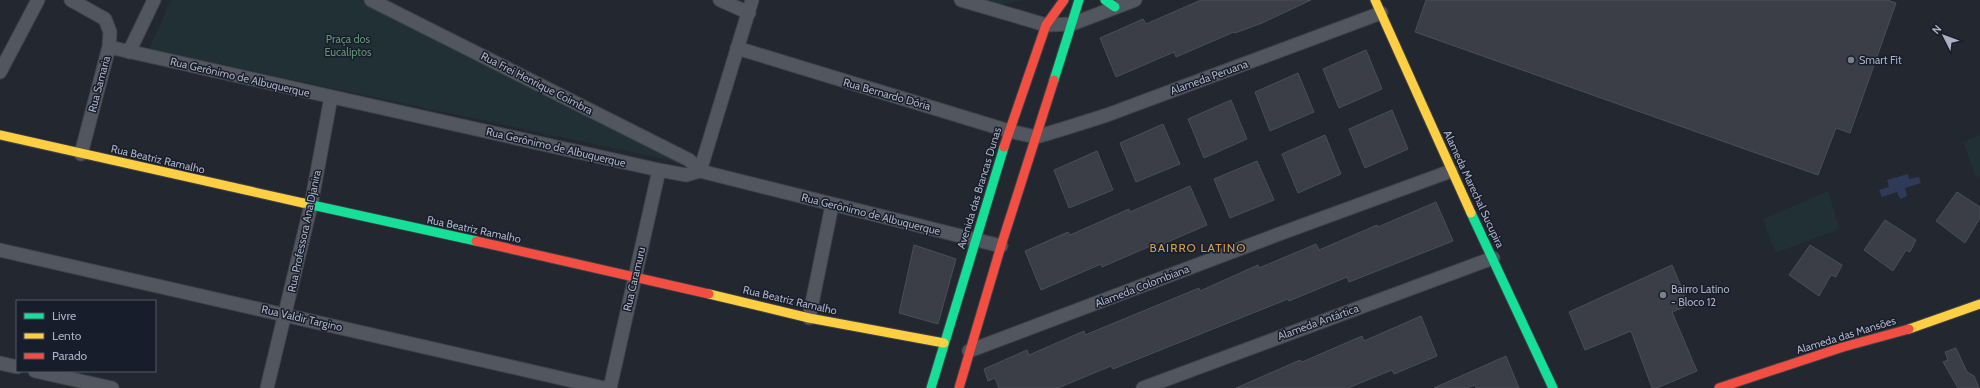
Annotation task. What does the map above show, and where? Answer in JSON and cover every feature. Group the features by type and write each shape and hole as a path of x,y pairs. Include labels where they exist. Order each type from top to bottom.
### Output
{"street":[{"path":"0,71 38,0"},
{"name":"Rua Samaria","path":"71,0 101,16 109,29 109,47 81,154"},
{"path":"129,52 154,0"},
{"name":"Rua Frei Henrique Coimbra","path":"371,0 689,160 700,170"},
{"path":"720,0 749,13"},
{"path":"700,170 752,0"},
{"path":"961,0 1046,25 1072,24 1110,4 1135,0"},
{"name":"Avenida das Brancas Dunas","path":"931,388 1009,131 1046,25 1064,0"},
{"path":"959,388 1001,246 1080,0"},
{"name":"Alameda Marechal Sucupira","path":"1375,0 1451,171 1553,388"},
{"name":"Alameda Peruana","path":"1036,137 1107,114 1381,13"},
{"name":"Rua Gerônimo de Albuquerque","path":"109,47 686,176 700,170 832,205 1001,246"},
{"name":"Rua Bernardo Dória","path":"738,48 1009,131 1036,137"},
{"name":"Rua Professora Ana Djanira","path":"267,388 311,206 331,97"},
{"name":"Rua Beatriz Ramalho","path":"0,135 311,206 634,276 809,318 944,343"},
{"name":"Rua Caramuru","path":"610,388 659,170"},
{"name":"Alameda Colombiana","path":"969,352 1279,234 1451,171"},
{"path":"809,318 832,205"},
{"name":"Rua Valdir Targino","path":"0,250 286,314 604,388"},
{"name":"Alameda Antártica","path":"1143,388 1493,258"},
{"name":"Alameda das Mansões","path":"1719,388 1843,348 1906,330 1980,304"},
{"path":"0,363 16,367"},
{"path":"40,372 112,388"}],"green space":[{"name":"Praça dos Eucaliptos","path":"171,0 359,0 687,164 149,49"},
{"path":"980,0 1026,0 998,5"},
{"path":"1980,135 1980,176 1976,178 1963,142"},
{"path":"1828,191 1840,229 1775,253 1763,219"}],"water":[{"path":"1908,174 1909,179 1919,177 1921,183 1905,188 1907,196 1900,199 1897,192 1882,197 1879,190 1889,187 1887,180"}],"building":[{"path":"1201,0 1311,0 1262,23 1235,33 1234,32 1176,57 1174,52 1116,77 1100,38 1143,19 1146,24"},
{"path":"1426,0 1887,0 1896,3 1850,133 1836,128 1818,175 1415,32"},
{"path":"1366,50 1382,89 1339,108 1323,69"},
{"path":"1298,73 1314,112 1270,131 1255,92"},
{"path":"1231,100 1247,139 1204,158 1188,119"},
{"path":"1392,110 1408,149 1365,168 1349,129"},
{"path":"1163,124 1180,164 1136,182 1120,143"},
{"path":"1325,135 1341,174 1298,193 1282,154"},
{"path":"1097,151 1113,190 1069,208 1054,170"},
{"path":"1257,161 1274,200 1230,218 1214,179"},
{"path":"1190,186 1207,225 1163,244 1162,241 1102,267 1101,264 1041,290 1025,251 1068,232 1070,235 1129,209 1130,212"},
{"path":"1957,192 1980,207 1980,218 1965,243 1936,221"},
{"path":"1436,202 1453,241 1349,282 1347,277 1113,369 1111,366 1058,388 999,388 995,378 988,381 984,369 1027,350 1029,355 1084,331 1085,335 1199,288 1200,291 1258,265 1259,268 1316,244 1319,250"},
{"path":"1885,220 1916,240 1910,252 1906,250 1893,271 1864,250"},
{"path":"914,245 956,259 938,324 899,313"},
{"path":"1810,245 1842,265 1836,277 1831,275 1819,296 1789,275"},
{"path":"1672,265 1689,305 1672,312 1697,371 1657,388 1652,388 1631,331 1585,350 1569,312"},
{"path":"1421,316 1437,356 1394,374 1392,370 1348,388 1236,388 1300,360 1302,362 1362,336 1364,341"},
{"path":"1956,348 1967,372 1974,376 1979,388 1958,388 1943,362 1948,360 1945,352"},
{"path":"1506,356 1519,388 1476,388 1475,385 1467,388 1434,388"}],"traffic: fast":[{"path":"1054,80 1079,0"},
{"path":"1105,0 1115,7"},
{"path":"931,388 1004,147"},
{"path":"303,203 476,241"},
{"path":"1471,213 1553,388"}],"traffic: slow":[{"path":"1375,0 1471,213"},
{"path":"0,135 303,203"},
{"path":"709,294 809,318 944,343"},
{"path":"1909,329 1980,304"}],"traffic: jam":[{"path":"1004,147 1046,25 1064,0"},
{"path":"959,388 1001,246 1054,80"},
{"path":"476,241 709,294"},
{"path":"1719,388 1843,347 1909,329"}],"place":[{"name":"Smart Fit","path":"1851,60"},
{"name":"Bairro Latino - Bloco 12","path":"1663,295"}],"district":[{"name":"BAIRRO LATINO","path":"1198,248"}]}
